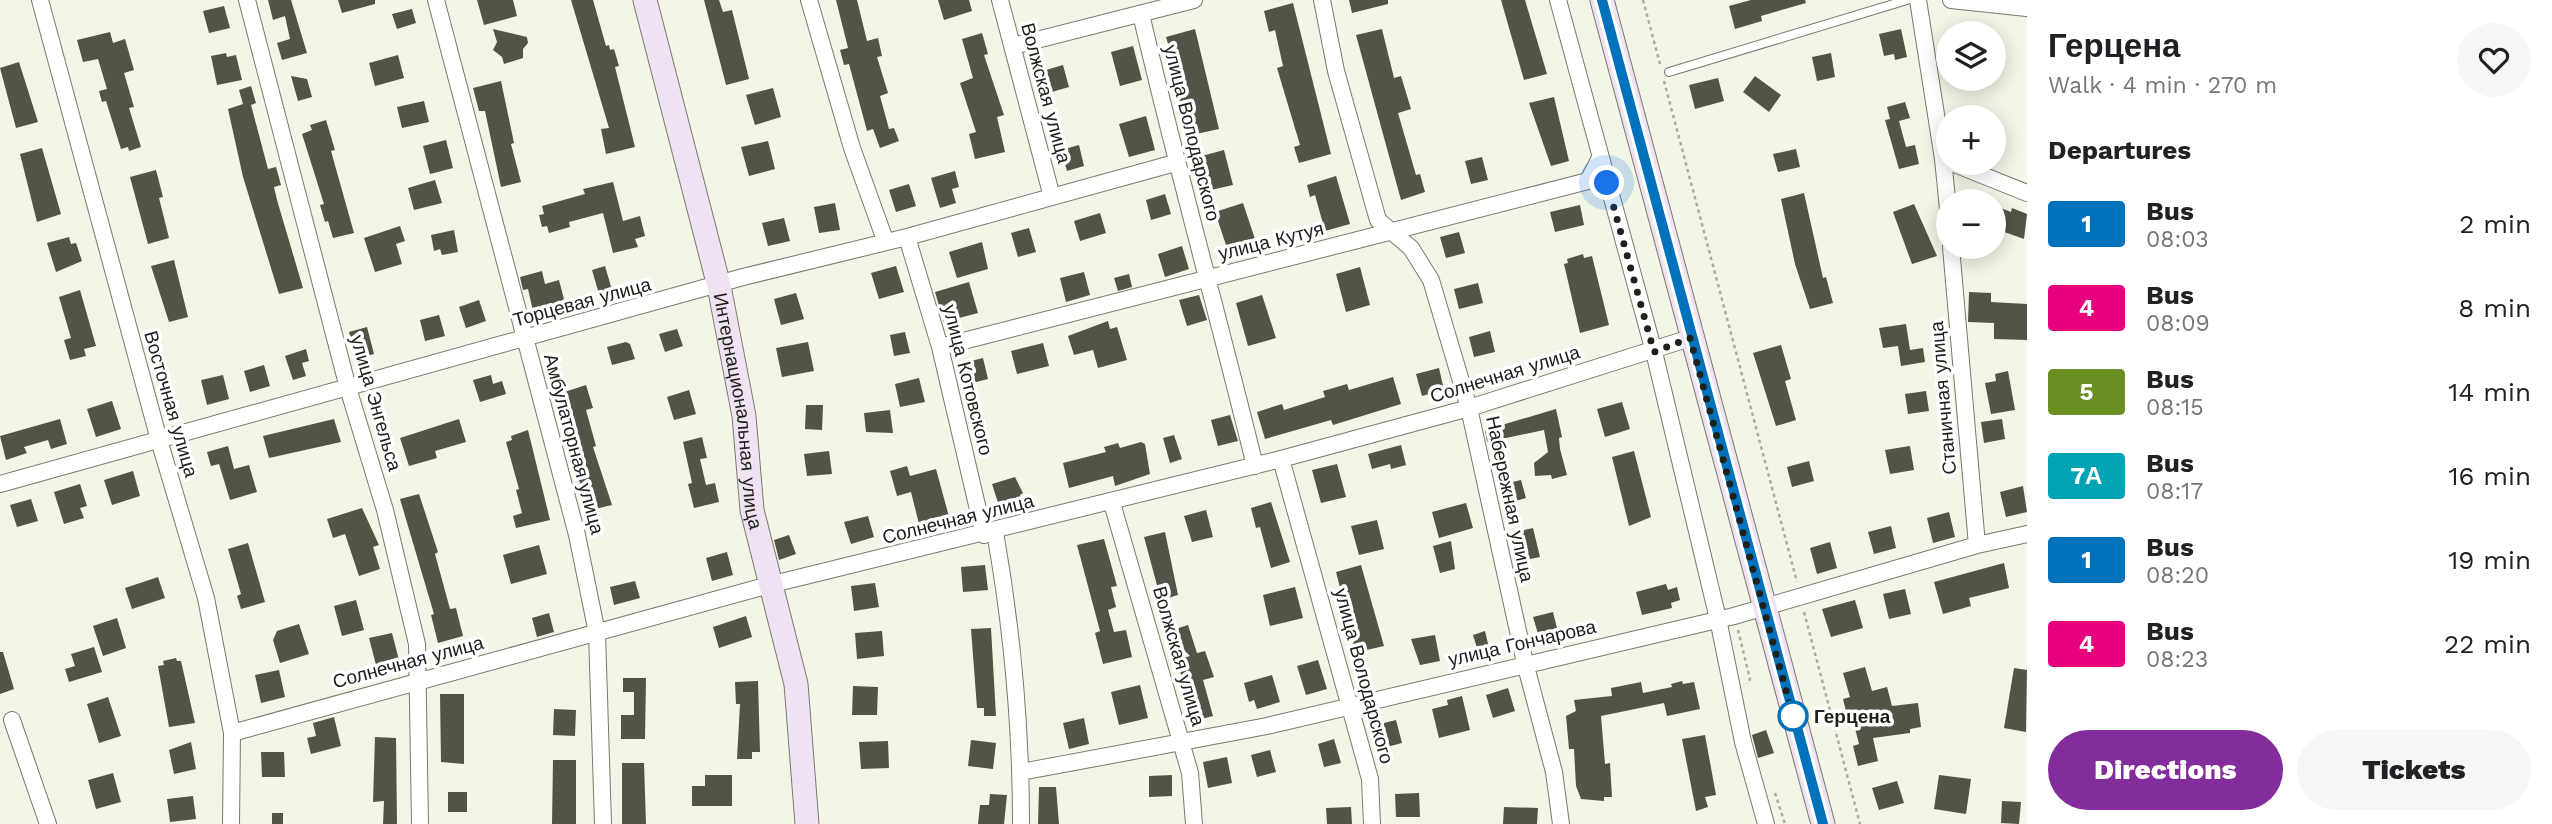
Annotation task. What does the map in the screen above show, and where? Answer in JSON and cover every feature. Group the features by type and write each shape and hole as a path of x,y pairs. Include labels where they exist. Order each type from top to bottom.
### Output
{"main road":[{"name":"Интернациональная улица","path":"645,0 719,286 744,416 752,510 796,684 807,824"},
{"path":"1602,0 1690,338 1824,824"}],"street":[{"name":"Восточная улица","path":"40,0 159,440 206,598 232,733 231,824"},
{"name":"улица Энгельса","path":"247,0 348,388 388,523 417,644 420,824"},
{"name":"Амбулаторная улица","path":"436,0 577,535 597,633 603,824"},
{"path":"809,0 852,148 885,240"},
{"name":"Волжская улица","path":"1000,0 1052,197"},
{"path":"1013,46 1195,0"},
{"name":"Набережная улица","path":"1322,0 1336,71 1378,220 1411,248 1431,280 1469,408 1525,663 1554,772 1561,824"},
{"path":"1558,0 1654,352 1718,619 1743,741 1766,824"},
{"path":"1918,0 1938,105"},
{"path":"1951,0 2027,8"},
{"name":"улица Володарского","path":"1141,14 1175,163 1209,278 1255,466"},
{"name":"улица Кутуя","path":"940,347 1588,181 1600,158"},
{"name":"Торцевая улица","path":"0,484 719,286 743,277 885,240 907,237 1175,163"},
{"path":"1983,175 2027,193"},
{"name":"улица Котовского","path":"907,237 940,347 1005,592 1021,772 1021,824"},
{"name":"Станичная улица","path":"1952,259 1977,545"},
{"name":"Солнечная улица","path":"232,733 769,585 1112,503 1281,459 1469,408 1654,352 1690,338"},
{"name":"улица Володарского","path":"1281,459 1352,705 1370,779 1372,824"},
{"name":"Волжская улица","path":"1112,503 1190,773 1194,824"},
{"name":"улица Гончарова","path":"1021,772 1267,726 1718,619 1977,545 2027,534"},
{"path":"12,720 48,824"}],"lane":[{"path":"1665,70 1907,0"}],"path":[{"path":"1643,0 1665,70"},
{"path":"1664,81 1860,824"}],"building":[{"path":"268,0 291,0 307,53 282,60 277,43 290,39 285,16 273,20"},
{"path":"338,0 375,0 375,4 342,13"},
{"path":"477,0 513,0 517,16 484,25"},
{"path":"571,0 593,0 606,46 609,45 610,50 614,49 619,66 615,67 635,147 606,154 601,129 609,128"},
{"path":"704,0 719,0 723,12 732,10 749,79 726,85"},
{"path":"836,0 857,0 867,41 878,38 882,56 877,57 888,93 880,96 889,129 894,128 899,141 880,148 873,129 867,131 849,64 844,65 840,50 848,48"},
{"path":"938,0 969,0 972,11 944,20"},
{"path":"1349,0 1388,0 1388,4 1352,13"},
{"path":"1501,0 1525,0 1547,74 1524,80"},
{"path":"1751,0 1805,0 1806,3 1761,16 1762,21 1735,29 1729,6"},
{"path":"1293,3 1331,154 1299,163 1294,147 1300,145 1277,68 1283,66 1275,30 1269,32 1264,11"},
{"path":"224,6 230,28 209,33 203,11"},
{"path":"412,9 416,23 397,29 392,14"},
{"path":"493,29 527,37 528,43 523,49 523,58 504,64 502,57 493,50 497,42"},
{"path":"1195,29 1219,129 1187,136 1179,98 1184,97 1166,37"},
{"path":"1382,29 1394,78 1401,76 1411,109 1398,113 1416,175 1420,174 1425,192 1401,200 1356,35"},
{"path":"1901,29 1907,57 1895,60 1894,54 1884,56 1879,34"},
{"path":"110,32 113,43 125,39 134,70 124,73 134,107 129,108 141,147 129,151 128,147 121,149 106,101 102,102 99,91 107,89 98,59 83,62 77,40"},
{"path":"982,33 988,54 984,55 1004,115 997,117 1005,152 975,159 969,134 976,132 960,83 973,78 962,39"},
{"path":"1133,46 1142,80 1120,86 1111,52"},
{"path":"226,53 227,57 236,55 242,80 217,85 211,56"},
{"path":"1831,53 1835,77 1817,81 1812,57"},
{"path":"398,55 404,78 375,86 369,63"},
{"path":"19,62 38,122 16,128 0,68"},
{"path":"1063,65 1069,87 1045,94 1039,72"},
{"path":"291,76 307,79 312,97 298,101"},
{"path":"1755,76 1781,95 1769,112 1743,92"},
{"path":"1718,78 1724,101 1695,109 1689,85"},
{"path":"501,81 514,143 511,144 521,182 501,187 485,111 479,111 473,88"},
{"path":"251,86 256,103 251,105 268,169 276,167 281,185 274,187 303,288 279,294 243,177 228,109 243,104 239,90"},
{"path":"773,88 781,117 755,125 746,95"},
{"path":"1554,97 1569,161 1551,166 1529,103"},
{"path":"424,101 429,122 402,128 397,107"},
{"path":"1905,102 1910,118 1899,121 1906,147 1915,145 1919,164 1899,169 1885,120 1890,119 1887,107"},
{"path":"1146,116 1155,150 1129,157 1119,124"},
{"path":"326,120 335,150 331,151 354,233 333,238 328,221 325,222 320,205 324,204 302,134 312,130 310,125"},
{"path":"446,140 453,168 430,174 423,146"},
{"path":"768,141 775,169 749,176 741,147"},
{"path":"1079,145 1084,166 1067,171 1061,150"},
{"path":"42,148 61,214 37,222 20,154"},
{"path":"1796,149 1800,167 1778,172 1773,154"},
{"path":"1224,150 1233,185 1202,192 1194,158"},
{"path":"1482,157 1488,180 1471,184 1465,161"},
{"path":"156,170 163,197 159,198 169,238 148,244 130,177"},
{"path":"955,171 959,187 952,189 956,203 940,208 931,178"},
{"path":"1336,176 1350,224 1325,231 1315,195 1310,197 1307,185"},
{"path":"435,180 442,203 414,210 408,188"},
{"path":"613,182 623,221 640,216 645,236 635,239 638,247 613,253 603,213 569,222 570,227 549,233 547,226 542,227 539,215 544,214 542,206 585,194 583,189"},
{"path":"909,184 916,206 896,212 889,190"},
{"path":"1804,193 1823,278 1826,277 1833,303 1810,309 1795,264 1781,199"},
{"path":"1165,194 1171,214 1151,220 1146,200"},
{"path":"835,203 840,230 819,233 814,207"},
{"path":"1243,203 1256,242 1228,251 1215,212"},
{"path":"1914,204 1936,256 1912,264 1893,212"},
{"path":"1580,205 1584,225 1555,232 1550,212"},
{"path":"2012,208 2027,214 2024,239 2006,233 2006,210 2011,212"},
{"path":"1100,213 1106,233 1080,241 1074,221"},
{"path":"784,218 790,241 768,246 762,223"},
{"path":"400,226 405,241 396,244 402,264 375,272 364,238"},
{"path":"1029,228 1036,252 1018,257 1011,233"},
{"path":"454,230 458,252 442,255 440,249 434,251 431,235"},
{"path":"1459,232 1465,253 1446,258 1440,237"},
{"path":"69,237 71,244 76,243 82,261 56,272 47,243"},
{"path":"982,242 988,269 957,278 949,252"},
{"path":"1182,246 1189,269 1165,277 1158,254"},
{"path":"1583,254 1584,258 1592,256 1609,325 1580,333 1564,264 1568,263 1567,259"},
{"path":"174,260 188,317 169,322 151,266"},
{"path":"605,266 612,290 599,294 592,270"},
{"path":"896,266 904,292 879,299 871,273"},
{"path":"1360,267 1370,305 1346,312 1336,274"},
{"path":"542,271 545,284 559,280 565,303 533,311 528,289 523,290 520,277"},
{"path":"1084,272 1090,295 1066,302 1060,278"},
{"path":"1129,274 1132,287 1118,291 1114,278"},
{"path":"969,282 978,313 944,322 935,292"},
{"path":"1478,283 1483,303 1459,309 1454,289"},
{"path":"80,290 96,346 84,349 86,356 70,360 64,340 71,338 59,297"},
{"path":"1969,292 1991,293 1991,302 2027,304 2027,340 1994,339 1994,323 1968,322"},
{"path":"796,293 804,319 781,325 774,299"},
{"path":"1199,295 1207,320 1187,326 1179,300"},
{"path":"1262,295 1276,338 1248,346 1236,303"},
{"path":"479,300 486,321 466,328 459,307"},
{"path":"439,315 445,336 425,341 420,320"},
{"path":"1108,321 1110,329 1117,327 1127,360 1098,368 1093,350 1074,355 1068,336"},
{"path":"1906,324 1910,350 1923,348 1925,362 1901,366 1898,346 1883,348 1879,328"},
{"path":"367,327 374,354 356,359 349,332"},
{"path":"677,329 683,346 665,352 659,334"},
{"path":"1490,331 1495,352 1474,357 1469,337"},
{"path":"905,332 910,353 894,356 890,335"},
{"path":"626,342 630,344 635,359 612,365 607,347"},
{"path":"808,342 814,371 782,377 776,348"},
{"path":"1043,343 1049,366 1017,374 1011,351"},
{"path":"1781,345 1791,379 1785,381 1796,420 1776,426 1753,353"},
{"path":"306,349 309,361 302,363 306,376 293,380 285,356"},
{"path":"983,358 988,379 961,386 955,365"},
{"path":"264,365 270,386 250,392 244,371"},
{"path":"1439,368 1444,390 1422,396 1416,374"},
{"path":"2008,371 2015,410 1991,414 1985,383 1996,381 1995,374"},
{"path":"223,375 229,399 207,405 201,380"},
{"path":"491,375 493,384 502,381 506,394 480,402 473,380"},
{"path":"1393,377 1401,404 1333,425 1331,420 1265,439 1257,412 1282,404 1284,410 1325,397 1323,391 1347,384 1349,390"},
{"path":"919,378 925,402 900,407 895,384"},
{"path":"586,385 593,408 586,410 596,446 593,447 612,505 591,510 574,468 578,467 555,395"},
{"path":"689,390 696,414 674,420 667,397"},
{"path":"1926,391 1929,411 1908,414 1905,394"},
{"path":"112,401 121,429 96,437 87,409"},
{"path":"1622,402 1630,429 1605,437 1597,409"},
{"path":"806,405 823,405 822,430 805,429"},
{"path":"1556,409 1562,437 1559,438 1560,449 1567,475 1552,479 1551,475 1535,476 1534,463 1548,452 1544,430 1487,442 1485,430"},
{"path":"890,410 893,433 866,432 864,413"},
{"path":"1230,415 1238,441 1218,446 1211,420"},
{"path":"60,419 67,444 51,449 48,440 24,447 27,453 6,460 0,436"},
{"path":"334,419 341,442 269,458 263,436"},
{"path":"459,419 466,442 435,451 437,458 409,466 400,438"},
{"path":"2002,419 2005,439 1984,443 1981,422"},
{"path":"528,430 550,520 516,528 513,516 522,513 516,490 519,489 506,442 512,440 511,436"},
{"path":"1174,435 1182,459 1170,463 1163,438"},
{"path":"702,437 707,458 700,459 706,485 715,483 719,502 694,508 688,484 692,483 683,442"},
{"path":"1141,442 1145,444 1150,474 1115,486 1113,476 1069,488 1063,463 1106,452 1104,447 1118,443 1120,448"},
{"path":"1401,445 1406,465 1391,469 1390,464 1372,469 1368,454"},
{"path":"228,446 234,469 249,465 257,492 230,500 219,464 211,466 207,452"},
{"path":"1910,446 1914,470 1890,474 1885,450"},
{"path":"829,451 832,474 807,476 804,454"},
{"path":"1634,451 1651,517 1629,526 1612,457"},
{"path":"1809,461 1814,481 1792,487 1787,467"},
{"path":"1337,464 1346,497 1321,503 1312,470"},
{"path":"907,466 910,476 936,469 951,524 921,532 911,492 897,496 890,471"},
{"path":"133,471 140,496 112,505 104,480"},
{"path":"1015,477 1023,493 1020,495 1021,499 999,506 992,484"},
{"path":"1521,480 1526,498 1505,504 1500,485"},
{"path":"80,484 87,506 80,508 84,518 64,524 54,492"},
{"path":"2023,486 2027,512 2006,517 2000,492"},
{"path":"419,494 438,552 435,554 450,609 456,608 463,636 438,643 431,615 434,614 400,499"},
{"path":"31,499 38,521 17,527 10,505"},
{"path":"1271,502 1290,562 1271,568 1260,527 1256,528 1251,508"},
{"path":"1466,503 1473,528 1439,538 1432,512"},
{"path":"362,508 379,545 373,547 380,569 359,576 345,534 333,538 327,519"},
{"path":"1206,510 1213,537 1192,542 1184,516"},
{"path":"1949,512 1955,537 1933,543 1927,518"},
{"path":"868,516 874,537 851,544 844,522"},
{"path":"1377,520 1384,549 1359,555 1351,526"},
{"path":"1891,526 1896,548 1874,554 1868,532"},
{"path":"1533,528 1540,557 1521,561 1515,532"},
{"path":"1165,532 1178,595 1161,600 1144,537"},
{"path":"789,535 796,554 779,560 774,540"},
{"path":"1104,539 1117,586 1111,587 1116,607 1108,610 1114,632 1126,630 1132,657 1103,664 1095,633 1100,631 1077,545"},
{"path":"1451,541 1455,569 1440,573 1433,546"},
{"path":"1830,542 1837,568 1817,574 1810,548"},
{"path":"248,543 265,602 241,609 237,596 241,594 228,549"},
{"path":"539,545 547,574 511,584 503,555"},
{"path":"727,552 733,575 712,581 706,558"},
{"path":"2004,563 2009,588 1969,598 1971,606 1943,614 1934,582"},
{"path":"985,565 988,590 963,592 961,567"},
{"path":"1361,565 1384,646 1358,652 1352,646 1357,635 1348,598 1343,599 1336,572"},
{"path":"158,577 165,598 132,609 125,588"},
{"path":"635,581 640,598 614,605 610,587"},
{"path":"875,583 879,607 854,611 851,586"},
{"path":"1666,584 1668,590 1677,587 1680,600 1671,603 1672,608 1642,615 1636,592"},
{"path":"1295,587 1303,618 1270,626 1263,595"},
{"path":"1905,589 1911,614 1889,619 1883,594"},
{"path":"356,600 364,630 342,636 334,606"},
{"path":"1855,600 1863,628 1831,637 1822,609"},
{"path":"1553,612 1558,632 1539,637 1533,617"},
{"path":"549,613 554,632 537,637 532,618"},
{"path":"746,616 752,637 719,648 713,627"},
{"path":"117,618 126,648 103,656 93,626"},
{"path":"299,624 309,654 280,663 273,640 277,631"},
{"path":"1188,625 1197,653 1205,651 1214,677 1203,680 1213,716 1194,721 1177,660 1190,656 1166,632"},
{"path":"991,628 996,716 984,716 984,708 977,708 971,629"},
{"path":"882,631 884,656 857,659 855,633"},
{"path":"1485,631 1489,648 1478,651 1473,635"},
{"path":"392,633 400,664 377,669 369,638"},
{"path":"1435,635 1440,661 1420,665 1411,639"},
{"path":"94,647 102,672 69,682 65,669 75,666 71,654"},
{"path":"0,652 3,652 14,689 0,694"},
{"path":"176,658 181,661 195,723 169,727 158,666 164,665 163,661"},
{"path":"1318,660 1327,689 1306,695 1297,666"},
{"path":"1865,667 1872,691 1887,687 1892,706 1918,703 1921,727 1910,729 1910,733 1873,738 1878,761 1858,766 1853,746 1859,744 1851,713 1847,715 1843,699 1850,697 1843,673"},
{"path":"2014,668 2027,670 2026,732 2004,728"},
{"path":"279,670 285,697 261,703 255,675"},
{"path":"1272,675 1280,702 1257,709 1254,700 1249,702 1244,683"},
{"path":"623,678 646,678 645,739 621,739 621,715 634,715 634,692 623,692"},
{"path":"758,681 760,752 752,752 752,759 737,759 740,704 736,704 735,682"},
{"path":"1682,681 1683,684 1694,682 1700,709 1667,716 1664,703 1601,716 1605,764 1610,763 1612,797 1604,797 1604,801 1581,799 1576,786 1574,749 1569,749 1566,716 1576,711 1574,700 1612,696 1611,688 1641,682 1643,693 1672,687 1671,684"},
{"path":"1140,685 1148,718 1119,725 1111,692"},
{"path":"853,686 878,687 877,715 852,715"},
{"path":"1508,688 1515,711 1493,718 1486,695"},
{"path":"440,694 464,694 464,764 441,762"},
{"path":"1462,696 1470,730 1439,738 1432,709 1448,705 1447,700"},
{"path":"108,697 121,736 99,743 87,704"},
{"path":"554,709 576,710 575,736 553,735"},
{"path":"334,717 341,746 311,754 307,738 316,736 313,723"},
{"path":"1084,718 1089,744 1069,749 1063,723"},
{"path":"1396,720 1402,743 1383,748 1376,725"},
{"path":"1766,730 1774,753 1758,758 1752,735"},
{"path":"1705,735 1716,795 1705,797 1708,807 1696,811 1682,739"},
{"path":"375,737 396,738 397,824 383,824 384,801 373,802"},
{"path":"1334,739 1341,763 1324,767 1318,744"},
{"path":"971,740 996,743 993,769 968,766"},
{"path":"888,741 889,768 861,769 859,742"},
{"path":"191,742 196,769 174,774 169,750"},
{"path":"1270,750 1276,772 1257,777 1251,755"},
{"path":"261,752 284,752 285,777 262,777"},
{"path":"1227,757 1232,783 1208,788 1203,762"},
{"path":"553,760 576,760 576,824 552,824"},
{"path":"622,763 644,763 646,824 622,824"},
{"path":"113,773 121,802 96,809 88,780"},
{"path":"705,775 732,775 732,806 692,806 692,786 705,786"},
{"path":"1172,775 1172,796 1149,797 1149,776"},
{"path":"1939,775 1971,779 1966,814 1934,809"},
{"path":"1897,781 1904,803 1879,810 1872,788"},
{"path":"1039,787 1056,787 1059,824 1038,824"},
{"path":"448,792 467,792 467,812 448,812"},
{"path":"1419,793 1420,817 1396,817 1395,794"},
{"path":"990,794 1007,795 1004,824 978,824 980,805 989,805"},
{"path":"193,796 196,819 170,822 167,799"},
{"path":"2002,801 2021,802 2019,824 2001,823"},
{"path":"1351,807 1352,824 1327,824 1326,808"},
{"path":"1504,807 1538,808 1537,824 1503,824"},
{"path":"272,813 283,813 283,824 272,824"}],"bus line":[{"name":"1","path":"1602,0 1823,824"}],"place":[{"name":"Герцена","path":"1793,716"}],"route":[{"path":"1607,183 1654,352 1690,338 1793,716"}]}
